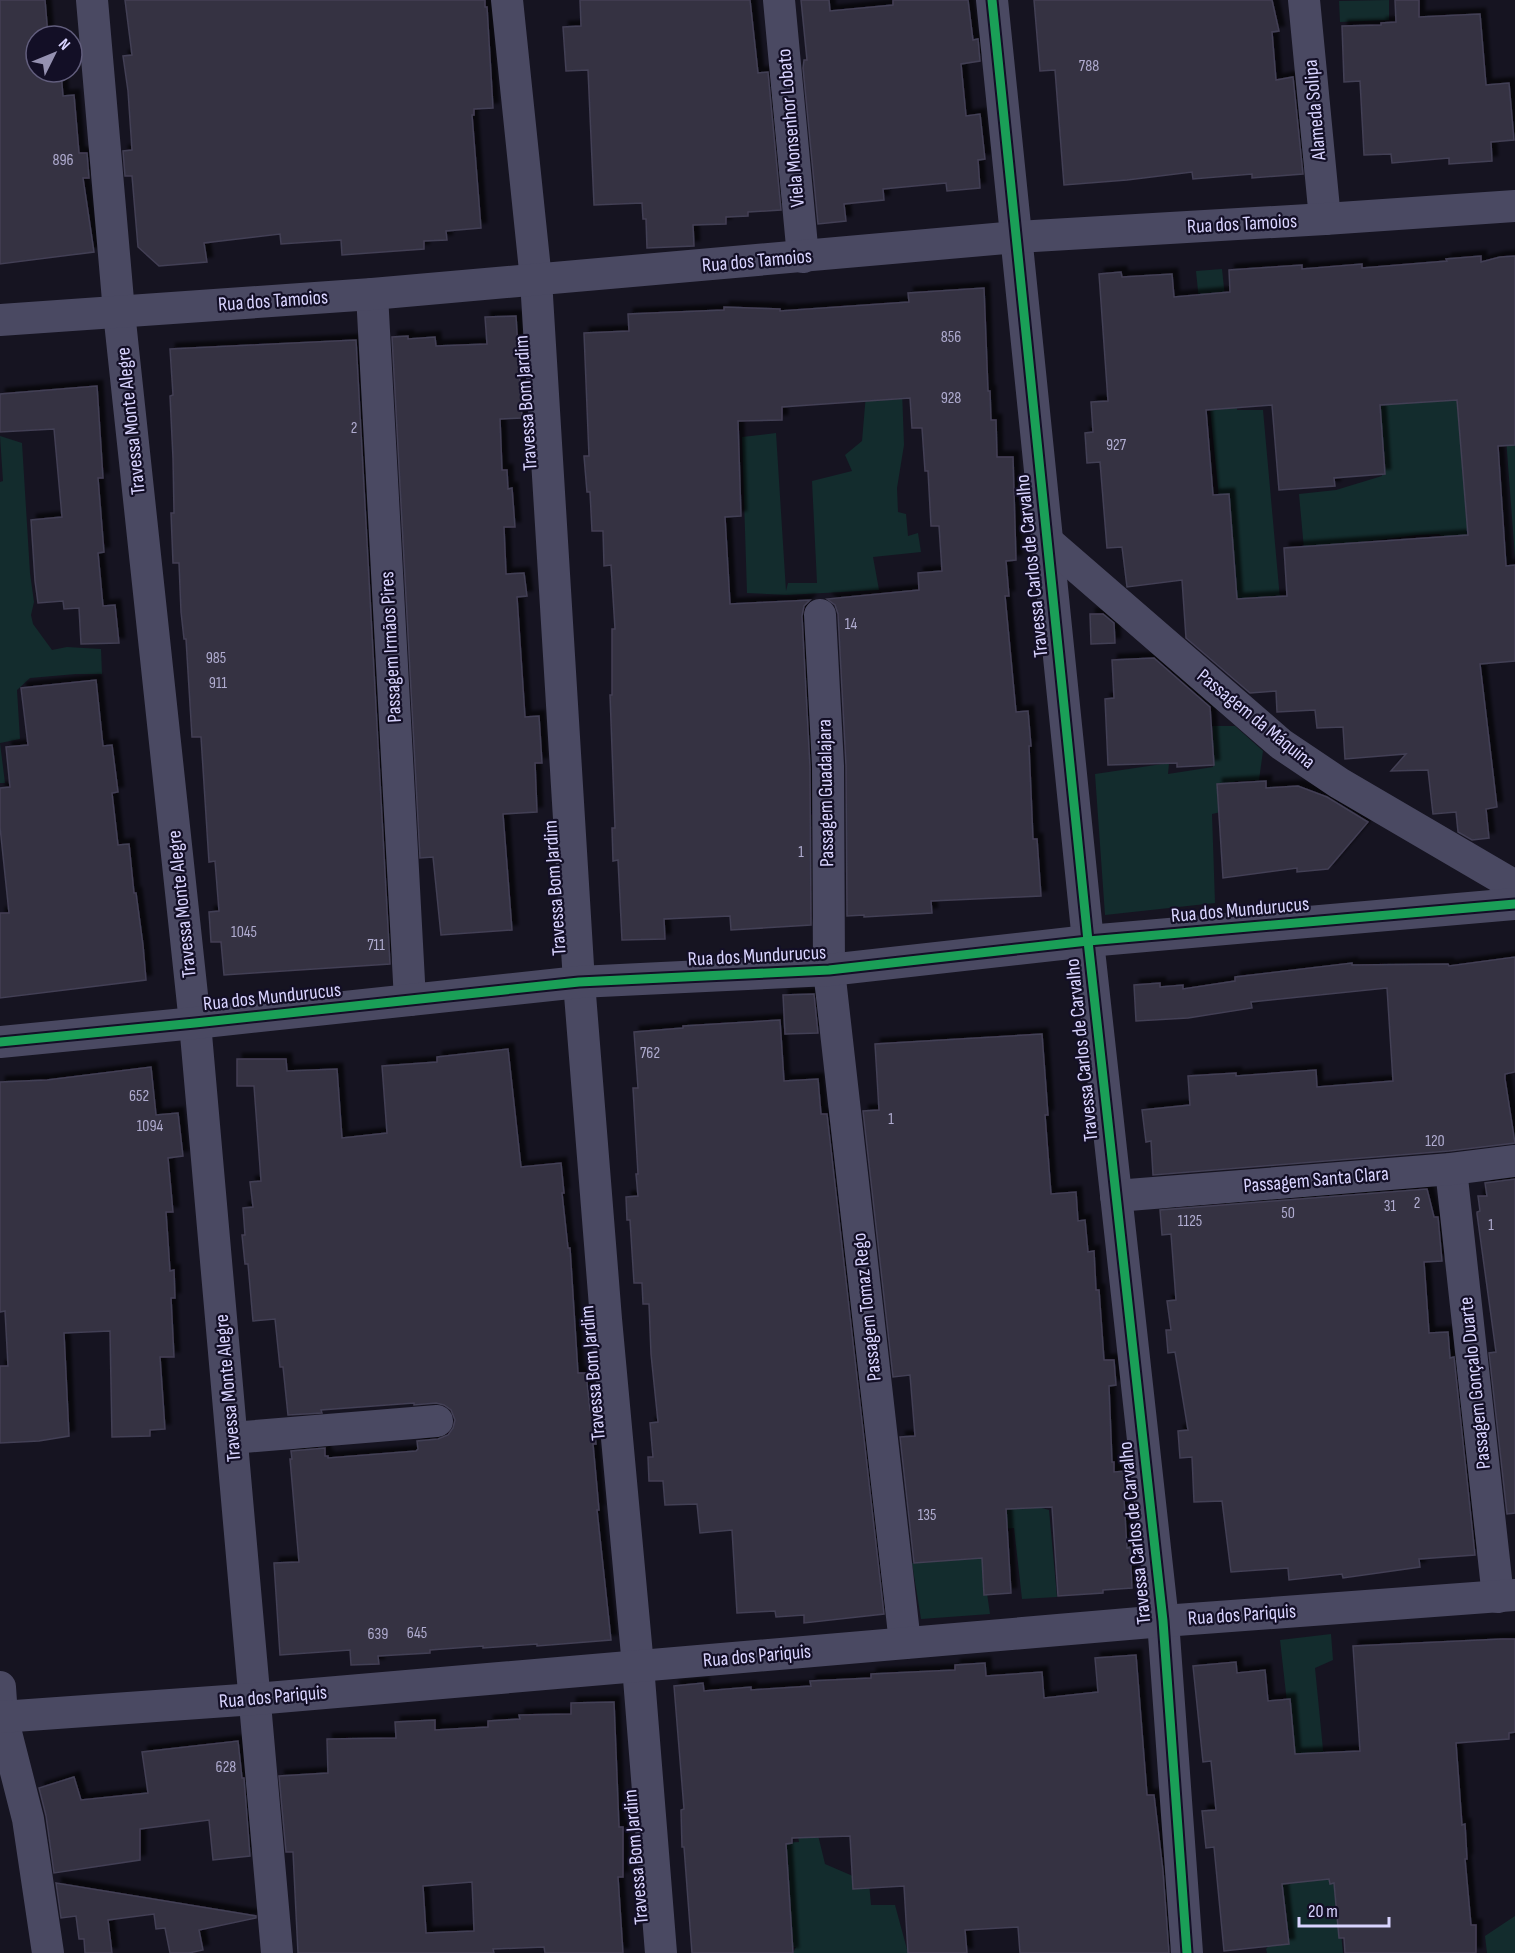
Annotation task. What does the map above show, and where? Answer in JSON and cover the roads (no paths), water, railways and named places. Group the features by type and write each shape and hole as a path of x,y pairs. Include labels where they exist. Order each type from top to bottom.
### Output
{"street":[{"name":"Travessa Monte Alegre","path":"92,0 119,312 195,1023 276,1953"},
{"name":"Travessa Bom Jardim","path":"507,0 536,280 579,982 661,1953"},
{"name":"Viela Monsenhor Lobato","path":"779,0 803,257"},
{"name":"Travessa Carlos de Carvalho","path":"992,0 1088,941 1163,1621 1187,1953"},
{"name":"Alameda Solipa","path":"1304,0 1325,219"},
{"name":"Rua dos Tamoios","path":"0,320 372,294 1017,237 1515,206"},
{"name":"Passagem Irmãos Pires","path":"372,294 410,1000"},
{"name":"Passagem da Máquina","path":"1048,542 1281,744 1339,783 1515,886"},
{"name":"Passagem Guadalajara","path":"820,615 828,766 829,970"},
{"name":"Rua dos Mundurucus","path":"0,1042 579,982 829,970 1088,941 1515,904"},
{"name":"Passagem Tomaz Rego","path":"829,970 905,1643"},
{"name":"Passagem Santa Clara","path":"1116,1196 1451,1169 1515,1161"},
{"name":"Passagem Gonçalo Duarte","path":"1451,1169 1507,1596"},
{"path":"232,1438 437,1421"},
{"name":"Rua dos Pariquis","path":"1,1707 255,1699 1163,1621 1507,1596"},
{"path":"1,1707 28,1819 48,1953"}]}
